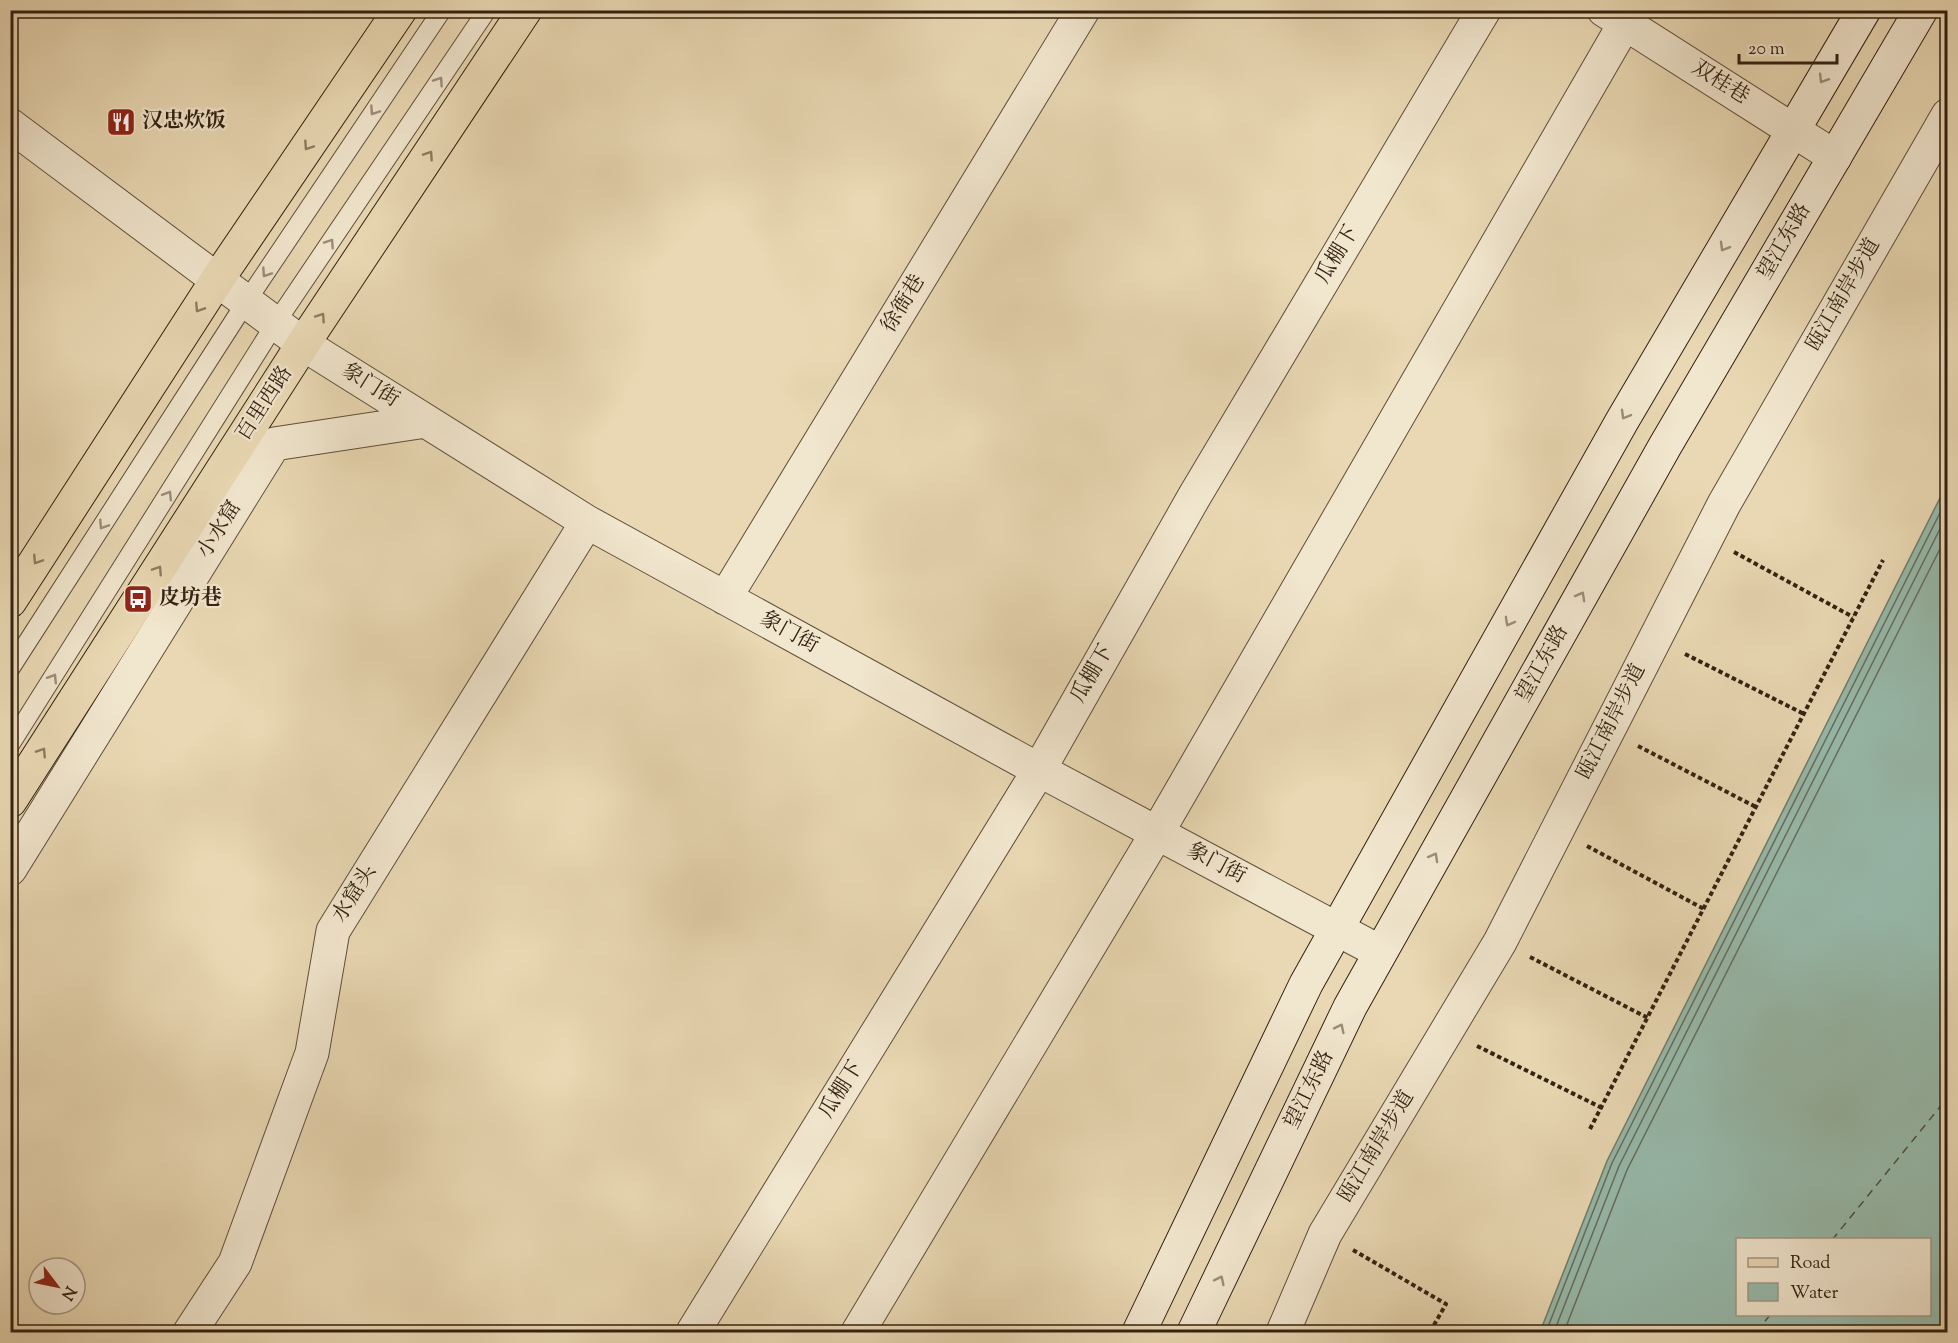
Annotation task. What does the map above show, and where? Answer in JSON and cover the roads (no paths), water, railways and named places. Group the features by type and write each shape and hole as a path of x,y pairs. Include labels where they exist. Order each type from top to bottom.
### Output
{"main road":[{"path":"10,601 217,280 400,10"},
{"name":"百里西路","path":"10,801 303,344 525,10"}],"street":[{"name":"徐衙巷","path":"725,598 1083,10"},
{"name":"瓜棚下","path":"693,1332 1039,770 1194,497 1484,10"},
{"path":"1139,1332 1306,984 1622,421 1864,10"},
{"name":"望江东路","path":"1194,1332 1350,1007 1380,952 1665,446 1921,10"},
{"path":"858,1332 1157,833 1614,17"},
{"name":"双桂巷","path":"1614,17 1835,157"},
{"name":"瓯江南岸步道","path":"1283,1332 1325,1234 1500,942 1730,494 1947,115"},
{"path":"10,125 217,280"},
{"name":"象门街","path":"217,280 303,344 587,522 1039,770 1380,952"},
{"name":"小水窟","path":"10,869 274,444 426,422"},
{"name":"水窟头","path":"190,1332 235,1263 312,1053 333,931 587,522"}],"lane":[{"path":"10,669 246,302 442,10"},
{"path":"10,745 275,324 487,10"}],"water":[{"path":"1947,484 1947,1332 1540,1332 1607,1161"}],"place":[{"name":"汉忠炊饭","path":"121,122"},
{"name":"皮坊巷","path":"138,599"}]}
